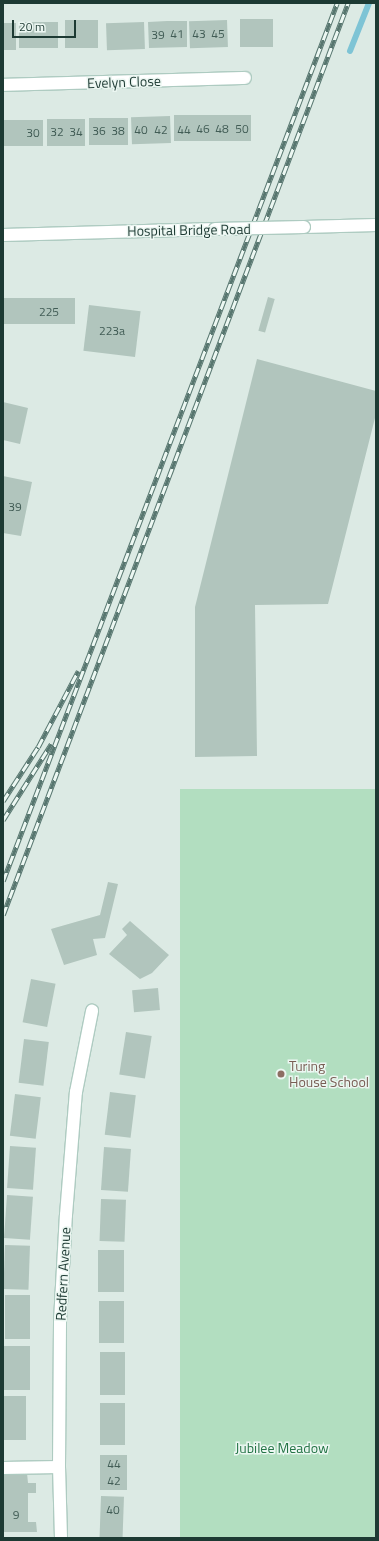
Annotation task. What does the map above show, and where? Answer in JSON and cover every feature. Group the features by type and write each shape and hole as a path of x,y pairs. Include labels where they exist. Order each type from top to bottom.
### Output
{"street":[{"name":"Evelyn Close","path":"3,86 245,78"},
{"name":"Hospital Bridge Road","path":"3,235 376,225"},
{"name":"Redfern Avenue","path":"62,1538 59,1467 60,1321 66,1215 76,1092 92,1012"},
{"path":"3,1468 59,1467"}],"green space":[{"name":"Jubilee Meadow","path":"180,789 376,789 376,1538 180,1538"}],"building":[{"path":"240,19 273,19 273,47 240,47"},
{"path":"65,20 98,20 98,48 65,48"},
{"path":"227,20 228,47 190,48 189,21"},
{"path":"187,21 187,47 149,48 148,22"},
{"path":"19,22 58,22 58,48 19,48"},
{"path":"144,22 145,49 107,50 106,23"},
{"path":"3,23 16,23 16,50 3,50"},
{"path":"174,115 251,115 251,141 174,141"},
{"path":"170,116 171,143 132,144 131,117"},
{"path":"89,118 128,118 128,145 89,145"},
{"path":"47,119 85,119 85,146 47,146"},
{"path":"4,120 43,120 43,146 4,146"},
{"path":"268,297 275,299 265,333 258,331"},
{"path":"3,298 75,298 75,324 3,324"},
{"path":"89,305 141,311 135,357 83,351"},
{"path":"257,359 376,391 376,414 328,604 255,605 257,756 195,757 195,607"},
{"path":"3,402 28,408 20,444 3,440"},
{"path":"3,476 32,482 21,536 3,533"},
{"path":"108,882 118,884 105,938 93,939 97,955 64,965 51,929 100,915"},
{"path":"130,921 169,955 152,973 140,979 109,954 127,935 122,929"},
{"path":"31,979 56,984 47,1027 23,1022"},
{"path":"158,988 160,1010 134,1012 132,990"},
{"path":"126,1032 152,1036 145,1079 119,1074"},
{"path":"24,1039 49,1042 43,1086 19,1083"},
{"path":"110,1092 136,1095 131,1138 105,1135"},
{"path":"15,1094 41,1097 36,1139 10,1136"},
{"path":"10,1146 36,1148 33,1190 7,1188"},
{"path":"104,1147 131,1149 128,1192 101,1190"},
{"path":"7,1195 33,1197 30,1240 4,1238"},
{"path":"101,1199 126,1200 125,1242 100,1241"},
{"path":"5,1245 30,1246 28,1290 3,1289"},
{"path":"98,1250 124,1250 124,1292 98,1292"},
{"path":"5,1295 30,1295 30,1339 5,1339"},
{"path":"99,1301 124,1301 124,1343 99,1343"},
{"path":"4,1346 30,1346 30,1390 4,1390"},
{"path":"100,1352 125,1352 125,1395 100,1395"},
{"path":"3,1396 26,1396 26,1440 3,1440"},
{"path":"100,1403 125,1403 125,1445 100,1445"},
{"path":"100,1455 127,1455 127,1490 100,1490"},
{"path":"27,1473 28,1483 36,1483 36,1493 28,1493 28,1522 36,1522 37,1532 3,1532 3,1474"},
{"path":"101,1496 124,1497 123,1538 100,1538"}],"waterway":[{"path":"350,51 369,3"}],"railway":[{"path":"3,881 337,3"},
{"path":"3,915 348,3"},
{"path":"3,801 38,747 78,671"},
{"path":"3,820 51,744"}],"place":[{"name":"Turing House School","path":"281,1074"}]}
